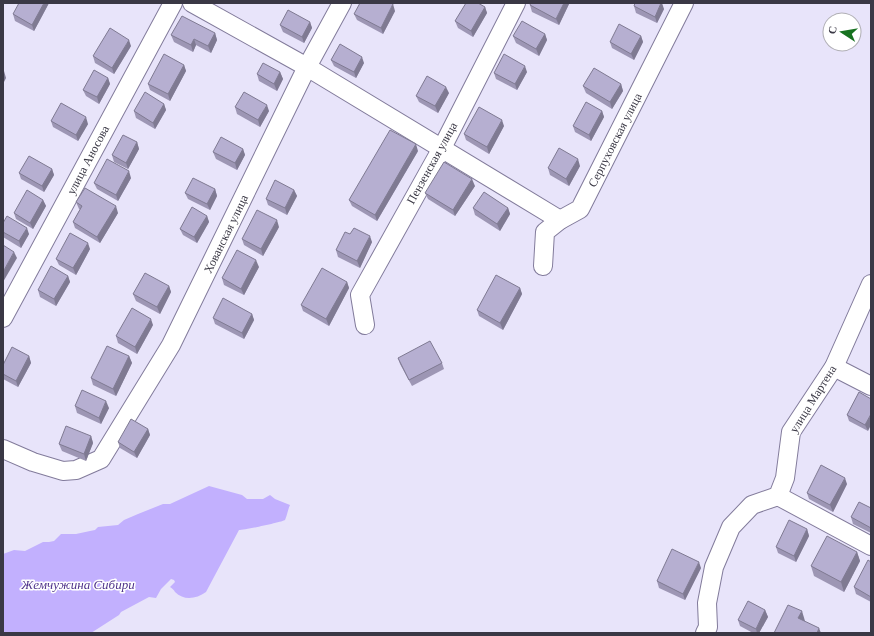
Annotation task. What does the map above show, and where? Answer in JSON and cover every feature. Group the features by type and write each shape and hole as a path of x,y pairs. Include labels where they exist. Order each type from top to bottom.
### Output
{"street":[{"name":"улица Аносова","path":"3,318 173,3"},
{"path":"192,3 307,68 560,220"},
{"name":"Хованская улица","path":"3,449 33,462 63,471 76,470 101,459 171,345 307,68 342,3"},
{"name":"Пензенская улица","path":"365,325 360,294 442,148 516,3"},
{"name":"Серпуховская улица","path":"543,266 545,232 560,220 580,209 684,3"},
{"name":"улица Мартена","path":"778,496 785,478 791,432 834,367 871,284"},
{"path":"834,367 871,386"},
{"path":"711,631 707,603 714,567 731,527 752,505 778,496 871,546"}],"water":[{"name":"Жемчужина Сибири","path":"209,486 242,495 247,499 263,499 270,495 275,499 290,505 285,520 239,530 206,592 190,598 182,597 170,587 175,582 171,579 161,589 156,598 149,597 121,612 119,615 91,633 3,633 3,554 14,550 25,551 43,542 54,541 61,534 76,534 95,530 98,527 118,525 124,520 138,514 163,504 170,504"}],"building":[{"path":"19,3 44,3 32,25 13,14"},
{"path":"360,3 393,4 381,28 354,14"},
{"path":"466,3 478,3 485,7 471,31 455,21"},
{"path":"531,3 564,3 556,19 530,5"},
{"path":"635,3 661,3 655,17 634,6"},
{"path":"288,10 310,22 302,37 280,25"},
{"path":"182,16 215,33 208,46 194,39 191,45 171,35"},
{"path":"522,21 545,34 536,49 513,36"},
{"path":"619,24 641,36 631,54 610,42"},
{"path":"110,28 129,40 112,68 93,56"},
{"path":"340,44 362,57 354,72 331,60"},
{"path":"164,54 184,65 168,94 148,84"},
{"path":"504,54 525,66 515,84 494,73"},
{"path":"263,63 280,72 274,84 257,74"},
{"path":"594,68 621,84 610,102 583,86"},
{"path":"94,70 108,78 97,97 83,90"},
{"path":"427,76 446,87 435,106 416,96"},
{"path":"145,92 164,104 153,123 134,111"},
{"path":"244,92 267,105 258,120 235,107"},
{"path":"586,102 602,111 589,135 573,126"},
{"path":"61,103 86,117 76,135 51,121"},
{"path":"479,107 502,120 487,147 464,134"},
{"path":"390,130 416,144 375,215 349,200"},
{"path":"123,135 137,142 126,163 112,155"},
{"path":"221,137 243,149 235,163 213,152"},
{"path":"559,148 578,159 566,179 548,168"},
{"path":"29,156 52,169 42,186 19,173"},
{"path":"107,159 129,171 116,195 94,183"},
{"path":"444,162 472,179 453,210 425,193"},
{"path":"193,178 215,189 207,204 185,193"},
{"path":"275,180 294,190 285,208 266,199"},
{"path":"85,188 116,206 97,237 73,222 82,206 76,202"},
{"path":"27,190 43,200 30,223 14,213"},
{"path":"484,192 508,208 497,224 473,208"},
{"path":"192,207 207,216 194,237 180,229"},
{"path":"257,210 277,220 261,249 242,239"},
{"path":"7,216 27,228 19,241 3,232 3,223"},
{"path":"354,228 370,236 357,261 336,250 345,232 350,234"},
{"path":"70,233 88,243 73,268 56,259"},
{"path":"3,245 14,252 3,272"},
{"path":"237,250 256,260 241,289 222,278"},
{"path":"51,266 68,276 54,299 38,290"},
{"path":"322,268 347,282 326,319 301,305"},
{"path":"145,273 169,286 157,307 133,294"},
{"path":"496,275 520,288 500,323 477,310"},
{"path":"223,298 252,314 242,333 213,318"},
{"path":"132,308 151,319 135,347 116,336"},
{"path":"430,341 442,363 409,380 398,358"},
{"path":"107,346 129,356 113,389 91,378"},
{"path":"12,347 29,356 16,381 3,374 3,365"},
{"path":"82,390 106,401 99,418 75,406"},
{"path":"859,392 871,399 871,414 865,425 847,415"},
{"path":"131,419 148,429 134,452 118,442"},
{"path":"66,426 91,436 84,454 59,444"},
{"path":"821,465 845,478 830,505 807,493"},
{"path":"859,502 871,508 871,528 851,517"},
{"path":"789,520 807,529 794,556 776,547"},
{"path":"827,536 857,552 841,582 811,566"},
{"path":"672,549 699,562 683,594 657,581"},
{"path":"868,560 871,562 871,597 854,587"},
{"path":"748,601 765,610 756,629 738,620"},
{"path":"788,605 802,611 798,618 819,628 817,633 774,633"}]}
